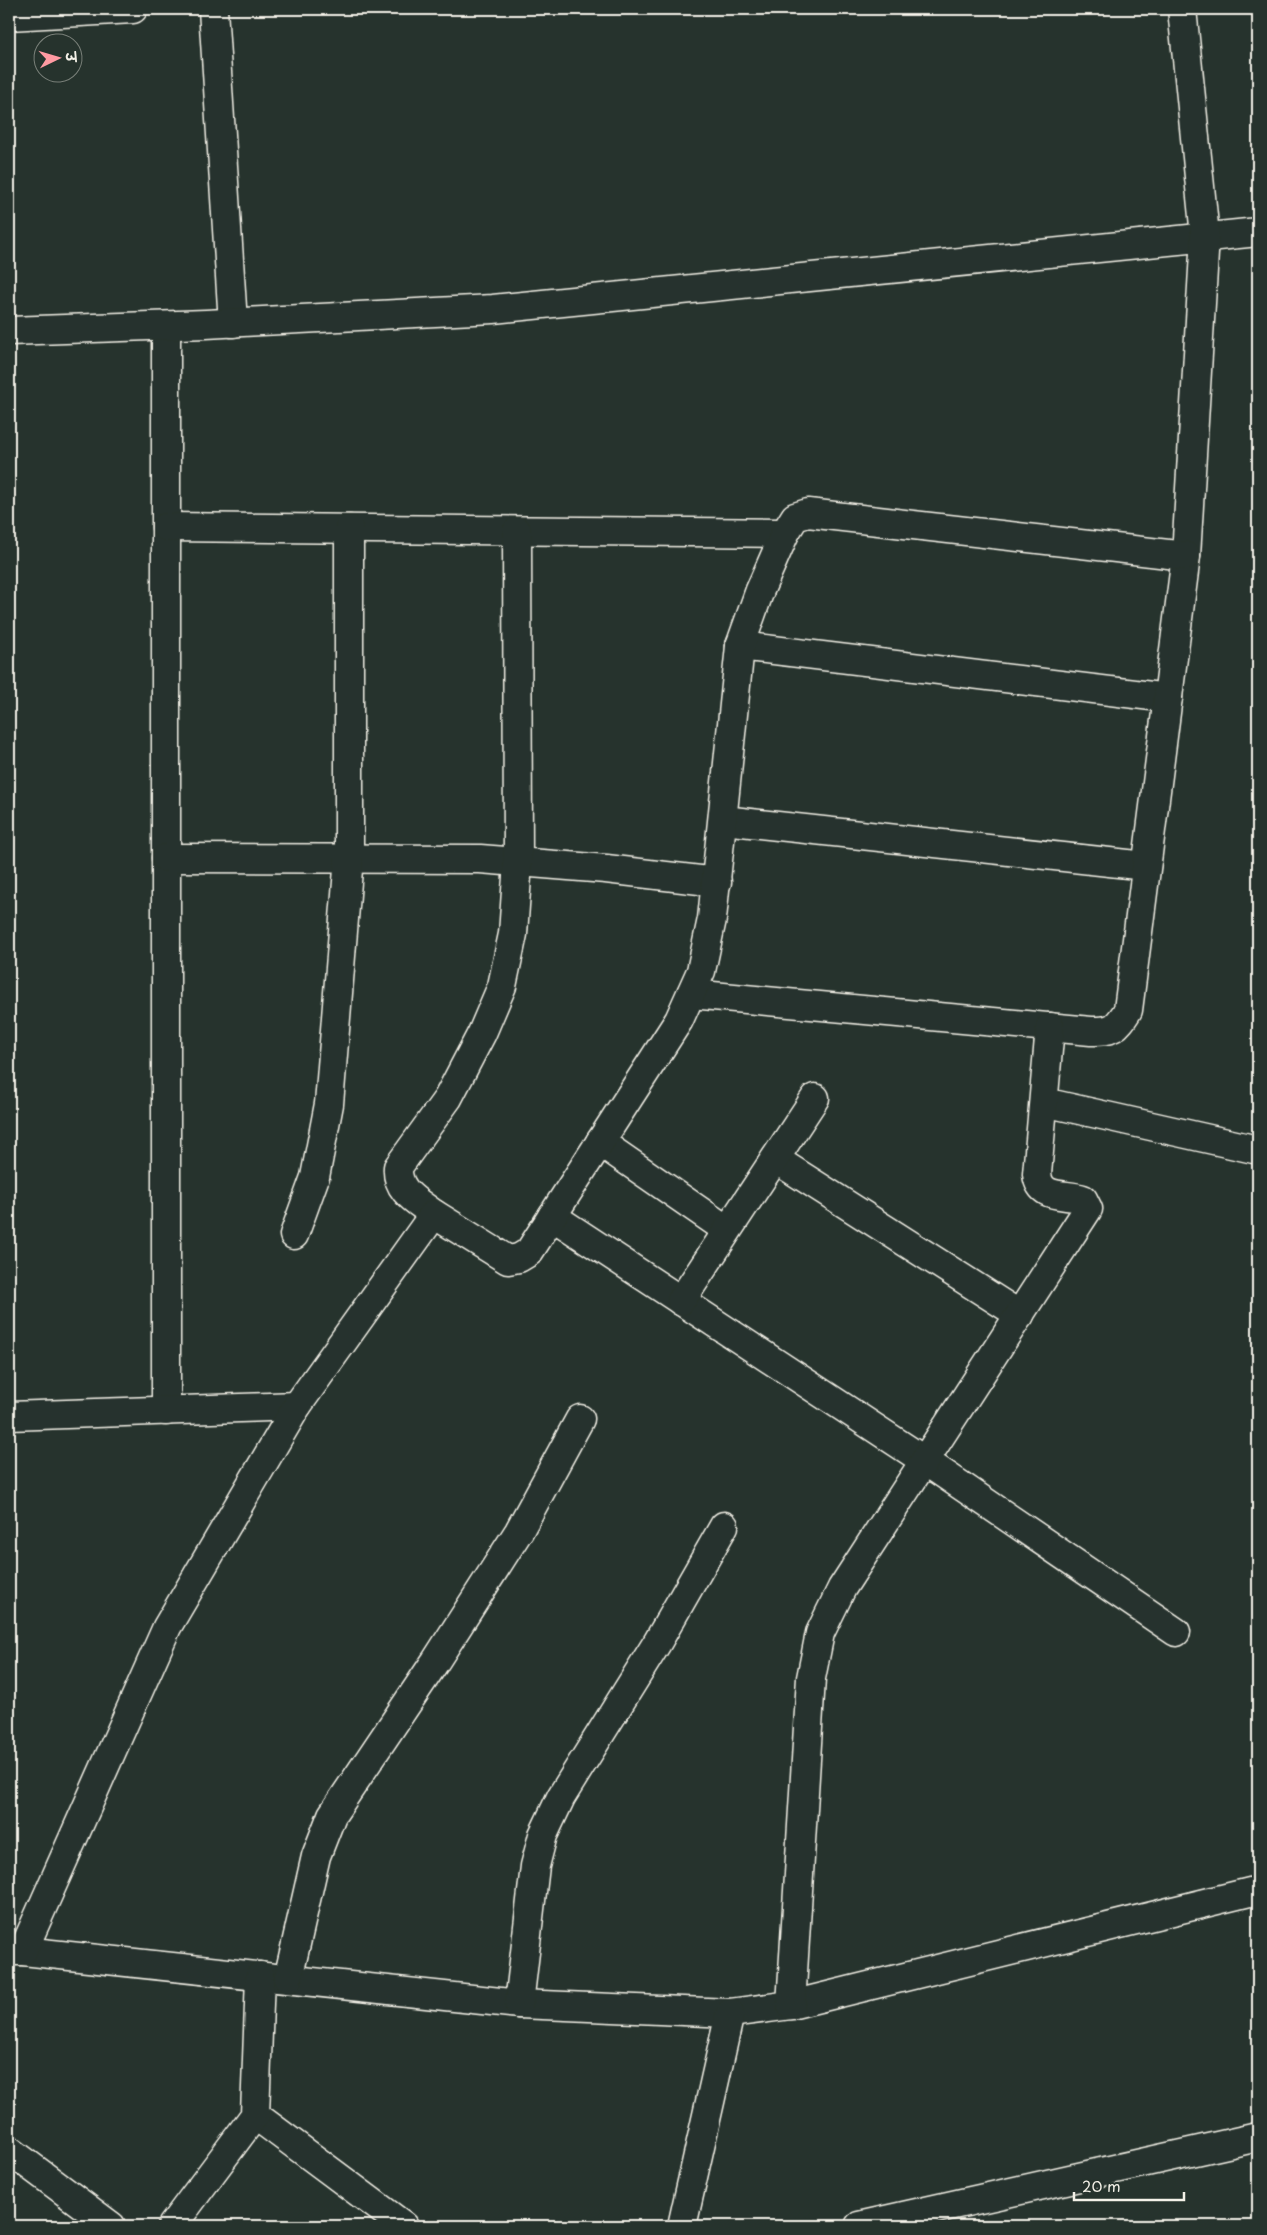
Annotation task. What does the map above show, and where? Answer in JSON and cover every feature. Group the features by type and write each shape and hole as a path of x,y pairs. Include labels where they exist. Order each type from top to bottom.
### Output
{"street":[{"path":"9,16 132,9"},
{"path":"213,9 233,323"},
{"path":"691,994 1108,1031 1119,1024 1128,1010 1186,556 1205,236 1182,9"},
{"path":"9,331 233,323 493,309 1258,232"},
{"path":"166,326 166,1410"},
{"path":"517,530 518,862 513,934 502,986 482,1033 448,1098 398,1168 397,1178 403,1190 434,1214 508,1260 519,1258 529,1252 679,1020 701,971 712,919 740,646 760,590 785,533 795,517 808,513 1186,556"},
{"path":"166,527 785,533"},
{"path":"294,1236 315,1177 329,1104 349,857 348,529"},
{"path":"740,646 1168,698"},
{"path":"723,820 1146,866"},
{"path":"166,858 349,857 480,859 716,882"},
{"path":"791,2005 811,1678 820,1633 842,1588 1088,1209 1083,1199 1044,1191 1038,1184 1050,1027"},
{"path":"681,1301 815,1098"},
{"path":"1044,1102 1258,1150"},
{"path":"600,1142 727,1230"},
{"path":"775,1159 1020,1316"},
{"path":"434,1214 297,1406 167,1627 16,1951 519,2004 730,2013 791,2005 1258,1890"},
{"path":"552,1216 925,1461 1176,1632"},
{"path":"9,1416 297,1406"},
{"path":"288,1979 316,1856 332,1815 435,1662 519,1531 580,1419"},
{"path":"519,2004 535,1866 543,1835 561,1797 657,1643 724,1526"},
{"path":"172,2226 255,2115 260,1976"},
{"path":"682,2226 730,2013"},
{"path":"255,2115 404,2226"},
{"path":"859,2226 1258,2137"},
{"path":"9,2150 111,2226"}]}
